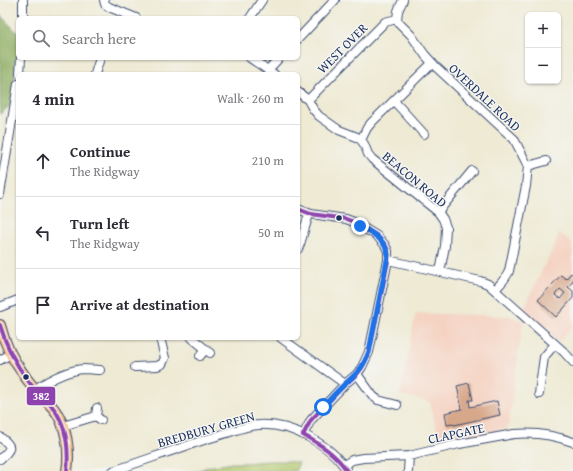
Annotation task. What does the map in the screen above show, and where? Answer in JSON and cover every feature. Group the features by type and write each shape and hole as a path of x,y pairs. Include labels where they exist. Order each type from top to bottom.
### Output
{"main road":[{"path":"0,325 11,354 21,371 35,389 55,410 63,426 68,446 67,471"}],"street":[{"path":"22,16 23,0"},
{"path":"104,0 105,4 117,14"},
{"path":"251,16 262,0"},
{"path":"300,37 335,0"},
{"path":"397,19 398,11 403,0"},
{"name":"OVERDALE ROAD","path":"397,19 411,35 425,56 514,139 528,166"},
{"name":"WEST OVER","path":"308,100 385,22 397,19"},
{"path":"20,72 21,60"},
{"path":"96,72 99,60"},
{"path":"253,60 271,72 278,60"},
{"path":"300,94 308,100 319,116 339,130 361,140 367,128 432,63"},
{"path":"0,194 16,96"},
{"path":"394,101 424,134"},
{"name":"BEACON ROAD","path":"361,140 372,159 438,212 443,219 446,227 445,246 440,272"},
{"path":"495,290 504,280 509,271 526,186 528,166 546,161"},
{"path":"438,212 468,172"},
{"path":"300,210 309,214 346,219 354,222 377,236 385,244 388,251 388,260 369,352 357,374 345,384 311,420 303,435"},
{"path":"300,244 309,214"},
{"path":"388,260 484,282 495,290 564,352 573,362"},
{"path":"0,307 16,301"},
{"path":"135,366 157,366 162,364 165,358 160,340"},
{"path":"194,340 208,351 200,356"},
{"path":"284,340 345,384"},
{"path":"539,394 544,357 555,344"},
{"path":"0,360 11,354"},
{"path":"35,389 59,376 84,369 100,370"},
{"path":"357,374 373,396 378,400 397,404"},
{"path":"63,426 98,415"},
{"name":"BREDBURY GREEN","path":"113,471 192,443 258,425 287,429 303,435 320,444 332,453 346,468"},
{"name":"CLAPGATE","path":"346,468 352,460 363,458 409,456 506,435 523,434 550,436 573,442"},
{"path":"0,437 10,447 8,452 0,459"},
{"path":"408,471 409,456"}],"shaded area":[{"path":"560,233 573,245 573,327 559,342 551,335 551,331 548,327 543,327 528,315 529,313 526,310 523,310"},
{"path":"416,313 511,316 523,321 508,429 439,441 430,402 400,395"}],"green space":[{"path":"0,15 16,31 16,60 12,104 0,114"},
{"path":"287,461 299,463 295,471 197,471 208,467 232,463"}],"building":[{"path":"571,273 573,275 573,281 568,287 573,291 573,298 556,317 538,300 561,275 566,279","holes":["560,289 565,293 560,299 555,295"]},
{"path":"469,383 473,400 469,400 470,407 497,401 500,415 454,425 447,425 445,413 462,409 457,386"}],"transit line":[{"name":"382","path":"300,210 311,214 346,219 354,222 377,236 388,251 388,260 369,352 357,374 345,384 311,420 303,435"},
{"name":"382","path":"0,325 8,348 24,376 35,390 52,407 62,423 68,455 67,471"},
{"name":"382","path":"303,435 327,450 338,459 347,471"}],"route":[{"path":"323,407 357,374 366,360 369,352 388,260 388,251 385,244 377,236 360,226"}]}
